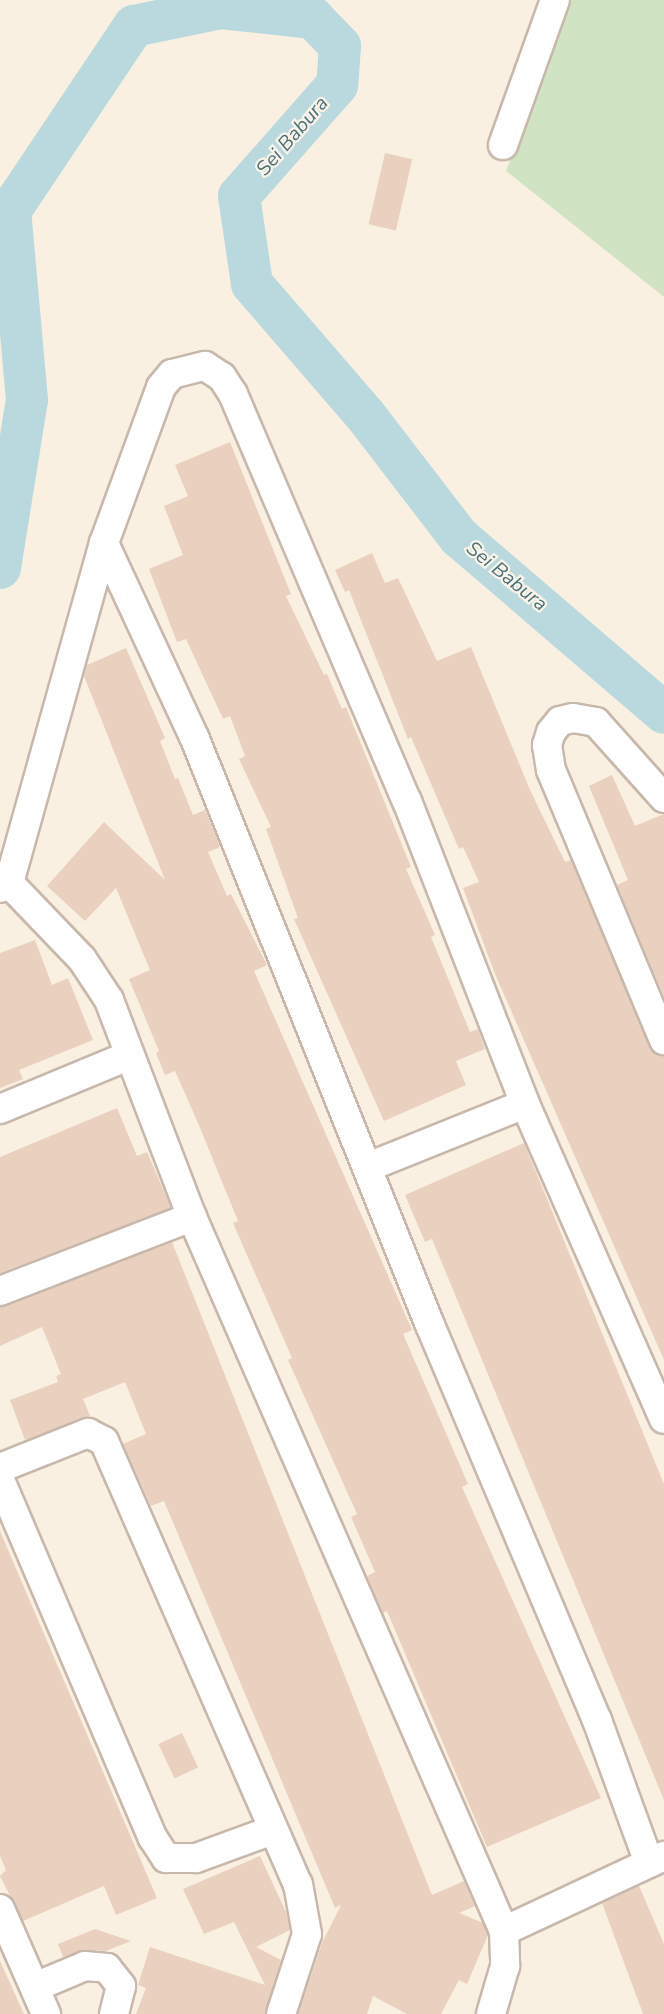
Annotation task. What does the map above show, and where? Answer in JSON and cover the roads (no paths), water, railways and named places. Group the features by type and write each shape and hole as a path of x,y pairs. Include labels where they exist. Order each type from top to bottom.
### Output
{"street":[{"path":"503,145 555,0"},
{"path":"491,2014 505,1966 504,1931 192,1217 98,978 4,886 105,543 161,387 182,370 205,366 213,370 233,394 402,790 525,1104 664,1419"},
{"path":"105,543 195,739 430,1325 656,1859 504,1931"},
{"path":"664,798 596,722 573,718 560,722 551,732 547,745 551,770 664,1040"},
{"path":"0,1109 128,1056"},
{"path":"368,1167 525,1104"},
{"path":"0,1291 192,1217"},
{"path":"0,1468 88,1433 104,1441 298,1884 306,1923 302,1959 281,2014"},
{"path":"0,1480 153,1838 166,1858 196,1858 273,1830"},
{"path":"0,1909 46,2014"},
{"path":"35,1987 85,1966 107,1968 121,1986 114,2014"}],"waterway":[{"name":"Sei Babura","path":"0,568 27,400 10,211 134,26 221,8 313,18 340,46 337,85 239,196 252,284 366,416 459,537 664,713"}]}
